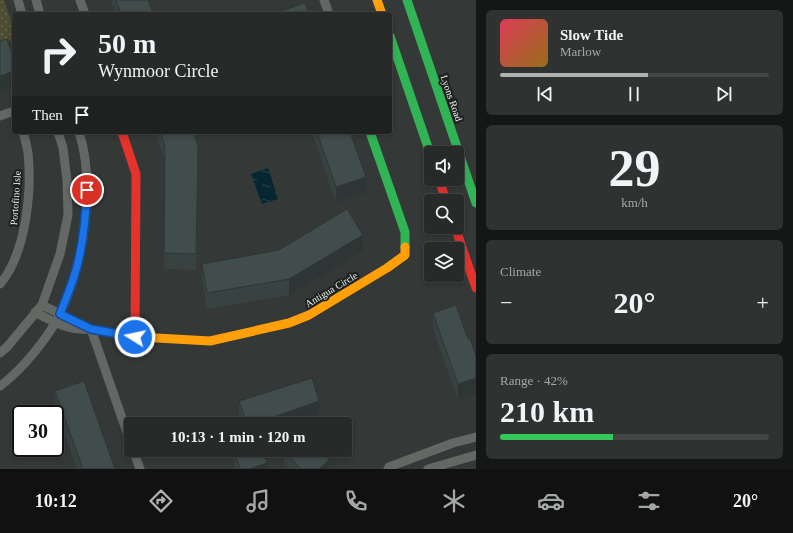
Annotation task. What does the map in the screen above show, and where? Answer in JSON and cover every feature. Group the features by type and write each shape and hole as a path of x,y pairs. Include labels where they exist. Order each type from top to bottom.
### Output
{"street":[{"path":"18,0 21,12"},
{"path":"36,0 39,12"},
{"path":"80,0 84,12"},
{"path":"324,0 328,12"},
{"path":"378,0 381,12"},
{"name":"Lyons Road","path":"407,0 476,203"},
{"path":"392,42 428,146"},
{"path":"0,116 12,112"},
{"name":"Portofino Isle","path":"0,284 16,256 26,225 29,179 28,152 24,134"},
{"path":"0,353 42,305 60,254 68,214 67,181 63,148 59,134"},
{"path":"0,386 9,380 41,344 60,314 71,286 79,258 86,214 87,178 83,145 80,134"},
{"path":"123,134 136,174 135,337"},
{"name":"Antigua Circle","path":"35,312 54,323 79,330 91,329 135,337 210,341 289,323 309,315 387,268 404,255 405,232 371,134"},
{"path":"457,234 476,288"},
{"name":"Antigua Circle","path":"42,305 91,329"},
{"path":"91,329 124,424"},
{"path":"388,469 389,467 453,443 476,437"},
{"path":"428,469 476,455"},
{"path":"136,457 140,469"}],"green space":[{"path":"0,0 4,0 12,24 12,40 0,44"}],"water":[{"path":"268,168 278,199 262,204 251,174"}],"building":[{"path":"116,0 148,0 152,12 120,12"},
{"path":"305,3 308,12 279,12"},
{"path":"7,39 12,53 12,72 0,76 0,41"},
{"path":"161,134 194,134 198,146 196,254 164,253 165,146"},
{"path":"318,134 351,134 366,177 336,187"},
{"path":"347,209 363,235 289,279 207,293 202,264 279,250"},
{"path":"456,305 468,339 470,339 476,356 476,378 458,384 433,313"},
{"path":"312,378 319,401 274,417 245,417 239,401"},
{"path":"84,381 115,469 83,469 64,416 64,405 60,405 55,391"},
{"path":"236,457 265,457 267,463 249,469 240,469"},
{"path":"290,457 326,457 329,460 319,469 301,469"}],"traffic: fast":[{"path":"407,0 476,203"},
{"path":"392,42 428,146"},
{"path":"371,134 405,232 405,247"}],"traffic: slow":[{"path":"377,0 381,12"},
{"path":"139,337 210,341 289,323 309,315 387,268 405,255 405,247"}],"traffic: jam":[{"path":"123,134 136,174 135,337 139,337"},
{"path":"441,186 444,194"},
{"path":"457,234 476,288"}],"route":[{"path":"87,190 86,214 79,258 71,286 60,314 91,329 135,337"}]}
